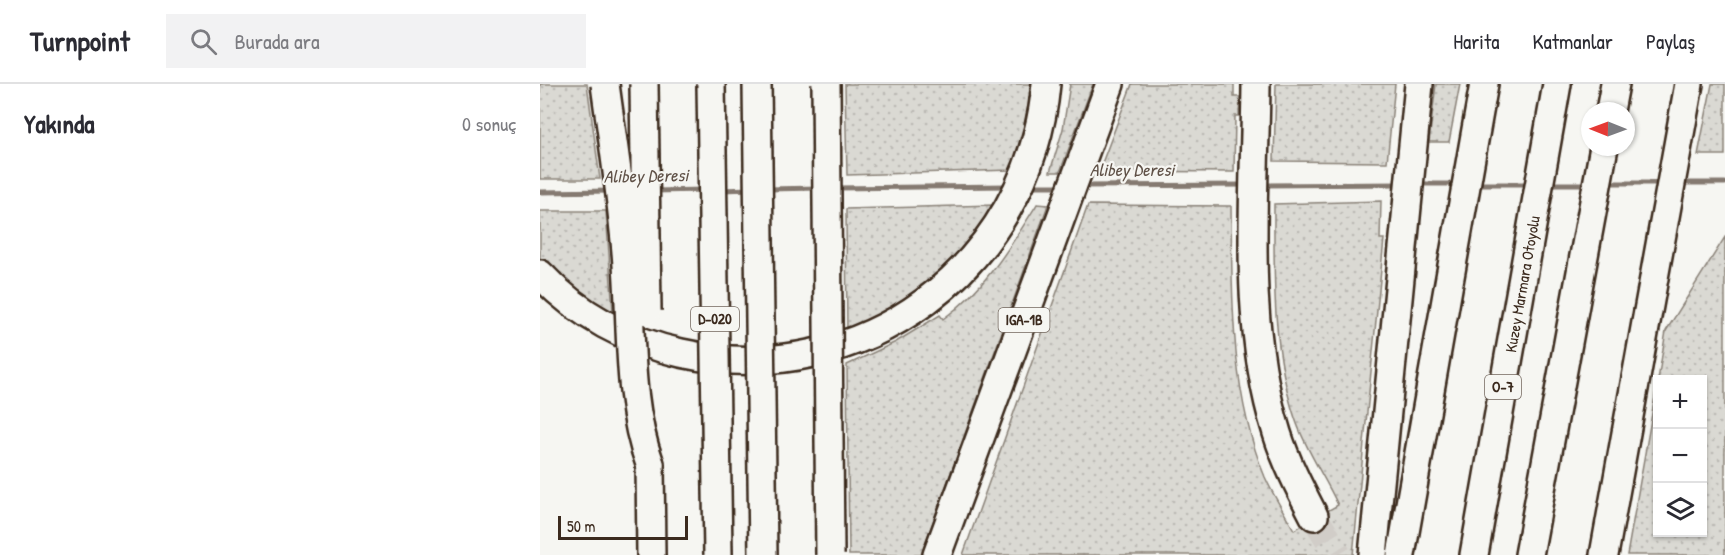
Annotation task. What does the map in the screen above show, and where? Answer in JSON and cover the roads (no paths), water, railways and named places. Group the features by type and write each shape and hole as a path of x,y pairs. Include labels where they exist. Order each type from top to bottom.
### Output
{"highway":[{"path":"605,84 625,235 639,435 650,464"},
{"path":"644,84 651,555"},
{"name":"D-020","path":"711,84 718,555"},
{"name":"D-020","path":"757,84 763,555"},
{"path":"826,84 830,555"},
{"path":"540,274 562,296 613,330 667,350 736,361 793,356 849,343 896,321 942,291 999,226 1016,195 1036,145 1046,84"},
{"name":"IGA-1B","path":"937,555 1110,84"},
{"path":"1256,84 1254,243 1258,334 1269,403 1289,465 1314,516"},
{"path":"1373,555 1419,84"},
{"path":"1401,555 1484,84"},
{"path":"1612,102 1615,84"},
{"path":"1604,555 1689,84"},
{"name":"Kuzey Marmara Otoyolu","path":"1473,555 1555,96"},
{"path":"1529,555 1558,386 1590,232 1603,156"}],"waterway":[{"name":"Alibey Deresi","path":"1607,183 1663,183"},
{"name":"Alibey Deresi","path":"1679,183 1725,183"},
{"name":"Alibey Deresi","path":"1262,185 1402,184"},
{"name":"Alibey Deresi","path":"1418,184 1459,184"},
{"name":"Alibey Deresi","path":"1475,184 1531,184"},
{"name":"Alibey Deresi","path":"1547,184 1588,184"},
{"name":"Alibey Deresi","path":"1082,186 1246,185"},
{"name":"Alibey Deresi","path":"836,188 1009,186"},
{"name":"Alibey Deresi","path":"1028,186 1063,186"},
{"name":"Alibey Deresi","path":"767,189 820,188"},
{"name":"Alibey Deresi","path":"722,190 751,189"},
{"name":"Alibey Deresi","path":"653,191 706,190"},
{"name":"Alibey Deresi","path":"540,192 613,191"}],"tunnel":[{"path":"1314,516 1338,555"}]}
